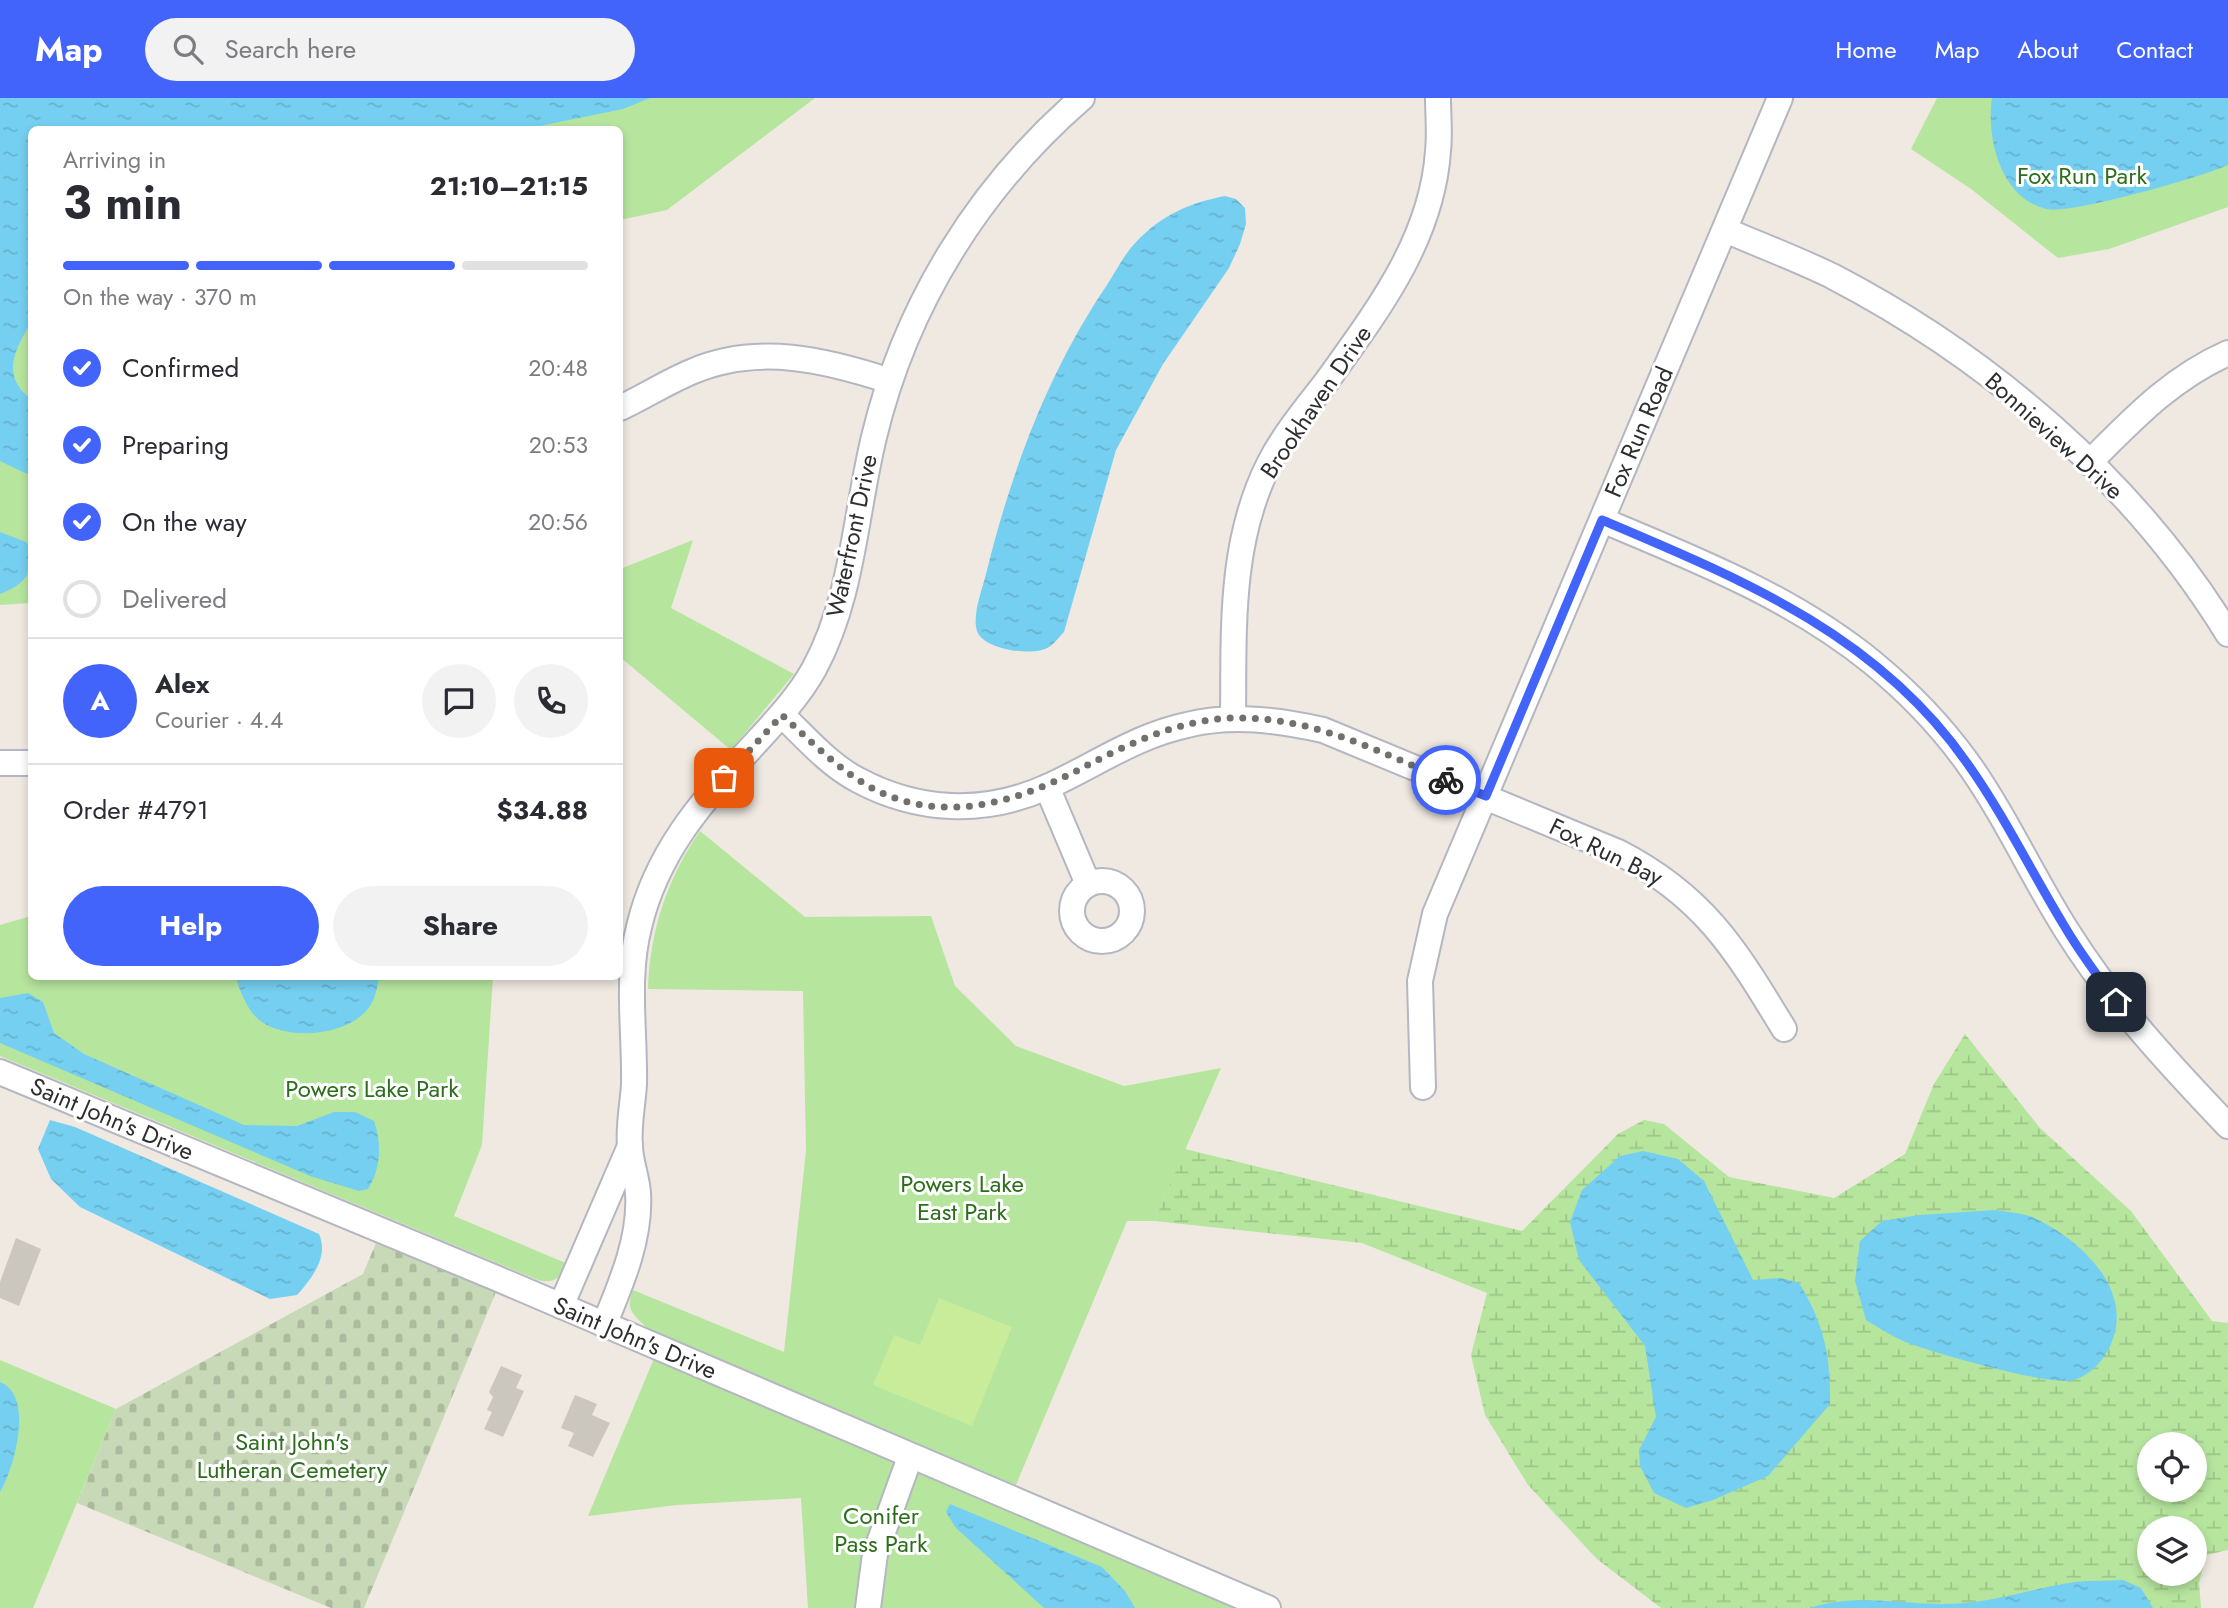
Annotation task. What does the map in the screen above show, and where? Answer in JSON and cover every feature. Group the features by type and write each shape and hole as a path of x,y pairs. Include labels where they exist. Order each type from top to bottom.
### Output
{"street":[{"name":"Waterfront Drive","path":"604,1325 625,1274 639,1194 629,1146 634,1083 633,959 649,892 665,855 687,821 782,715 813,671 840,610 874,436 890,381 915,315 964,230 1006,174 1082,98"},
{"name":"Brookhaven Drive","path":"1233,718 1235,585 1242,540 1254,502 1270,463 1384,301 1411,252 1429,205 1438,152 1438,98"},
{"name":"Fox Run Road","path":"1423,1087 1420,981 1426,942 1435,914 1780,98"},
{"name":"Bonnieview Drive","path":"1725,230 1830,276 1956,350 2025,403 2089,463 2147,524 2190,577 2228,634"},
{"path":"2089,463 2165,390 2185,375 2228,353"},
{"path":"623,406 694,370 729,360 765,356 804,358 890,381"},
{"path":"1602,520 1740,579 1782,600 1840,638 1906,693 1966,762 2067,931 2116,1002 2157,1052 2228,1126"},
{"name":"Fox Run Bay","path":"782,715 856,779 898,798 942,808 981,806 1014,800 1047,787 1146,737 1187,724 1233,718 1281,720 1323,730 1486,796 1652,869 1711,919 1739,956 1784,1029"},
{"path":"0,763 28,763"},
{"path":"1047,787 1088,884"},
{"name":"Saint John's Drive","path":"0,1072 561,1306 1268,1608"},
{"name":"Waterfront Drive","path":"561,1306 629,1146"},
{"path":"869,1608 875,1554 910,1457"}],"green space":[{"path":"0,98 815,98 667,210 623,219 623,126 28,126 28,603 0,605"},
{"name":"Fox Run Park","path":"1937,98 2228,98 2228,207 2109,249 2058,258 1971,189 1911,149"},
{"path":"693,540 671,608 794,674 731,750 623,660 623,568"},
{"name":"Powers Lake East Park","path":"700,831 805,917 931,916 955,986 1016,1046 1124,1086 1221,1068 1154,1221 1127,1221 1010,1499 1251,1608 808,1608 801,1498 677,1505 588,1516 658,1349 631,1309 633,1290 784,1352 806,1151 803,991 648,989 652,947 662,906 678,868"},
{"name":"Powers Lake Park","path":"28,917 28,980 493,980 482,1145 454,1216 568,1264 565,1269 553,1280 538,1280 0,1056 0,925"},
{"path":"1965,1034 2040,1128 2131,1211 2212,1321 2228,1323 2228,1550 2207,1555 2207,1516 2137,1516 2137,1586 2199,1586 2201,1608 1661,1608 1597,1559 1528,1485 1485,1415 1471,1355 1487,1293 1362,1243 1154,1221 1185,1149 1522,1231 1618,1134 1644,1120 1664,1124 1729,1177 1834,1198 1905,1154 1934,1084"},
{"name":"Saint John's Lutheran Cemetery","path":"381,1231 501,1280 364,1608 331,1608 77,1503 116,1409 363,1274"},
{"path":"939,1298 1012,1327 972,1426 873,1385 894,1335 920,1345"},
{"path":"0,1360 116,1409 33,1608 0,1608"}],"water":[{"path":"0,98 650,98 623,109 540,126 28,126 28,327 16,352 13,371 21,390 28,396 28,475 0,461"},
{"path":"1992,98 2228,98 2228,165 2165,186 2107,201 2046,209 2031,203 2018,193 2000,165 1992,131"},
{"path":"1225,196 1236,199 1245,208 1246,224 1240,244 1229,268 1163,364 1116,450 1064,632 1049,647 1042,650 1010,650 989,643 981,638 977,631 980,595 1020,461 1049,388 1067,353 1121,262 1146,232 1177,211"},
{"path":"0,532 28,544 28,572 16,586 0,594"},
{"path":"237,980 378,980 372,1002 362,1015 324,1032 293,1032 265,1024 249,1008"},
{"path":"28,993 43,1002 54,1033 84,1054 244,1125 297,1126 334,1112 355,1112 374,1121 379,1156 376,1173 368,1189 359,1191 310,1176 0,1043 0,998"},
{"path":"50,1120 75,1127 319,1234 322,1251 317,1267 297,1295 270,1299 80,1207 51,1179 38,1149"},
{"path":"1643,1151 1678,1159 1704,1181 1753,1280 1781,1278 1799,1283 1820,1326 1829,1371 1830,1404 1768,1476 1713,1500 1686,1508 1654,1493 1640,1466 1639,1450 1656,1417 1645,1346 1579,1260 1570,1222 1582,1190 1620,1156"},
{"path":"1996,1210 2032,1217 2050,1226 2084,1252 2109,1285 2115,1304 2116,1324 2111,1344 2097,1366 2086,1374 2074,1380 2061,1381 2017,1374 1903,1341 1866,1320 1855,1281 1860,1241 1882,1221 1919,1215"},
{"path":"0,1382 11,1390 17,1402 19,1417 11,1467 0,1492"},
{"path":"950,1504 1102,1567 1125,1591 1135,1608 1044,1608 956,1528 946,1512"},
{"path":"2123,1580 2141,1588 2153,1608 1810,1608 1829,1603 1867,1600 1964,1603 2075,1582"}],"building":[{"path":"16,1238 41,1249 19,1306 0,1298 0,1282"},
{"path":"501,1366 522,1375 516,1388 524,1391 503,1437 484,1429 492,1412 487,1410 493,1397 489,1392"},
{"path":"575,1395 597,1404 592,1415 610,1423 593,1457 568,1446 574,1433 561,1428"}],"way so far":[{"path":"724,778 782,715 856,779 898,798 942,808 981,806 1014,800 1047,787 1146,737 1187,724 1233,718 1281,720 1323,730 1446,780"}],"route":[{"path":"1446,780 1486,796 1602,520 1740,579 1782,600 1874,663 1906,693 1966,762 2067,931 2116,1002"}],"park label":[{"name":"Conifer Pass Park","path":"881,1530"}]}
